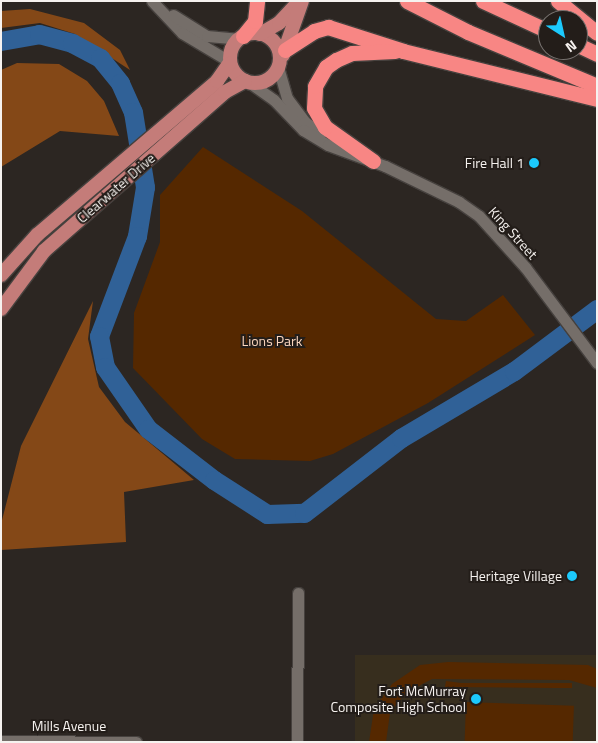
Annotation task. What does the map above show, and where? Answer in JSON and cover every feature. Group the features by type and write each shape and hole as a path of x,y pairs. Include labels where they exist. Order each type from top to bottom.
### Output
{"highway":[{"path":"242,38 255,21 257,1"},
{"path":"407,1 468,32 597,86"},
{"path":"483,1 538,27"},
{"path":"558,1 597,33"},
{"path":"281,60 314,31 328,27 403,51 597,99"},
{"path":"373,161 333,136 321,123 314,108 315,86 326,67 352,53 403,51"}],"main road":[{"path":"301,1 281,60 268,79 248,82 229,62 233,46 242,38 260,34 279,23 301,1"},
{"path":"260,34 276,45 281,60"},
{"name":"Clearwater Drive","path":"1,309 39,257 221,87 229,62"},
{"name":"Clearwater Drive","path":"1,275 59,216 221,87 248,82"}],"street":[{"path":"153,1 196,32 217,38 242,38"},
{"path":"153,1 182,33 229,62"},
{"name":"King Street","path":"281,60 282,89 297,112 305,122 347,151"},
{"name":"King Street","path":"248,82 303,130 328,145 373,161 459,202 479,216 555,307 597,363"},
{"path":"297,742 298,593"},
{"name":"Mills Avenue","path":"2,741 136,742"}],"shaded area":[{"path":"30,9 84,23 120,50 130,70 75,34 40,23 1,28 1,11"},
{"path":"17,63 59,64 87,81 104,101 119,136 60,131 1,167 1,70"},
{"path":"93,301 88,339 99,387 125,422 194,480 124,492 126,542 1,550 1,524 21,446"},
{"name":"Fort McMurray Composite High School","path":"355,655 597,655 597,742 355,742"}],"green space":[{"name":"Lions Park","path":"203,147 302,211 436,319 466,321 503,295 535,335 428,403 333,454 310,461 235,459 202,439 133,368 134,313 160,242 160,195"},
{"path":"448,662 588,665 597,669 597,688 569,680 432,679 407,692 398,702 390,713 386,742 369,742 374,709 392,684 420,665"},
{"path":"446,681 461,683 572,683 572,688 445,687"},
{"path":"466,702 574,706 573,742 465,742"}],"waterway":[{"path":"1,41 39,34 72,43 100,58 120,83 133,112 145,187 137,236 99,336 105,367 148,429 214,480 267,514 304,513 401,438 514,371 597,309"}],"place":[{"name":"Fire Hall 1","path":"534,163"},
{"name":"Heritage Village","path":"572,576"},
{"name":"Fort McMurray Composite High School","path":"476,699"}]}
